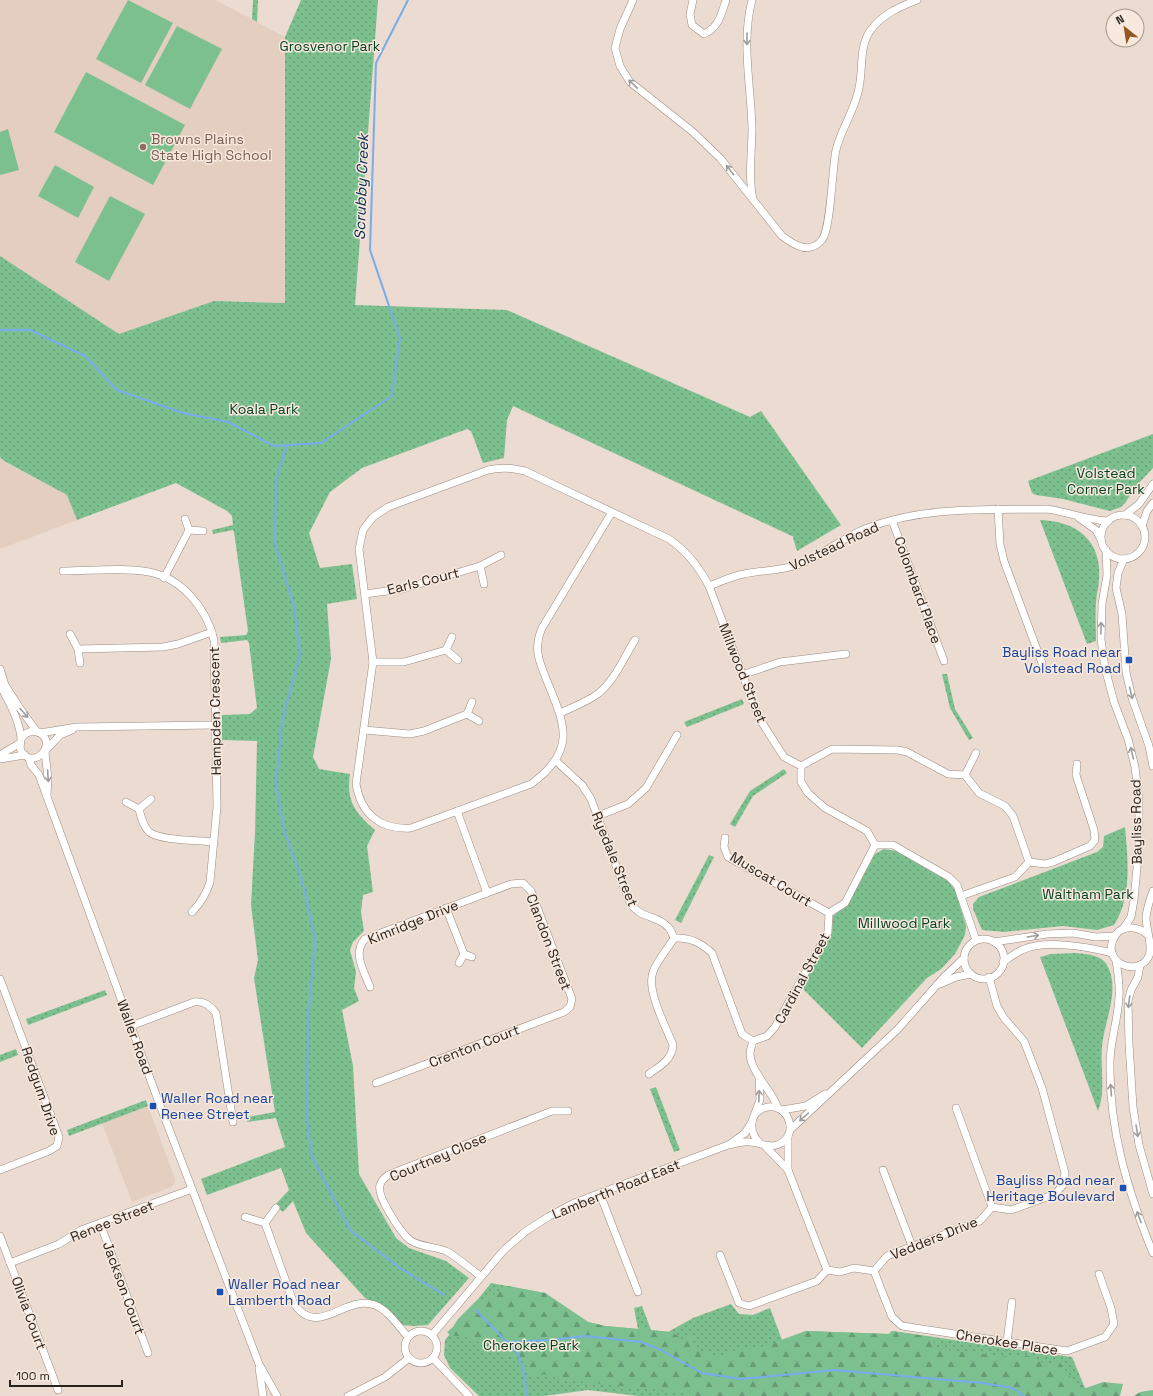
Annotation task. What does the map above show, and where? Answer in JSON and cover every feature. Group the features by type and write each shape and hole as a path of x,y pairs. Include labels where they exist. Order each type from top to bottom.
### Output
{"street":[{"path":"633,0 620,29 615,48 620,66 630,82 692,132 720,158 782,236 793,245 802,248 815,245 822,240 828,228 836,150 859,89 864,45 869,32 879,19 898,7 917,0"},
{"path":"693,0 690,14 692,25 704,34 712,30 718,23 726,0"},
{"path":"752,0 746,40 752,128 751,188 754,201"},
{"name":"Millwood Street","path":"556,761 546,773 531,784 411,828 397,829 382,824 369,814 359,799 356,784 373,662 359,549 363,530 373,517 388,508 488,470 500,467 525,471 669,538 680,546 702,573 710,586 751,700 763,724 784,757 801,766"},
{"path":"1124,515 1139,504 1153,484"},
{"path":"1106,550 1117,558 1124,559 1138,553 1145,540 1142,526 1147,511 1153,503"},
{"path":"998,509 1000,544 1004,562 1042,663"},
{"name":"Volstead Road","path":"710,586 743,574 778,570 801,564 846,537 867,528 914,514 941,510 1047,509 1062,511 1078,517 1108,521"},
{"path":"556,761 563,735 560,713 539,659 538,643 542,628 612,512"},
{"path":"1102,542 1102,531 1108,521 1118,515 1132,516 1142,526"},
{"name":"Volstead Road","path":"1078,517 1096,530 1102,542"},
{"path":"164,578 189,530 185,519"},
{"name":"Colombard Place","path":"892,520 944,660"},
{"path":"189,530 203,531"},
{"name":"Bayliss Road","path":"1102,542 1106,550 1107,575 1102,604 1101,639 1105,668 1114,702 1128,739 1135,767 1139,801 1139,846 1131,917 1123,929 1114,936"},
{"name":"Earls Court","path":"365,594 402,589 480,566 501,555"},
{"name":"Bayliss Road","path":"1124,559 1118,573 1116,588 1121,609 1126,672 1132,698 1149,746 1153,766"},
{"path":"480,566 484,584"},
{"name":"Hampden Crescent","path":"63,571 150,572 176,584 194,599 201,609 212,632 214,640 217,807 207,893 192,912"},
{"path":"78,649 163,647 178,644 212,632"},
{"path":"70,634 78,649 80,663"},
{"path":"373,662 404,662 446,650 452,637"},
{"path":"560,713 590,700 601,691 609,682 635,640"},
{"path":"446,650 458,660"},
{"path":"742,675 780,662 846,654"},
{"name":"Waller Road","path":"0,669 5,684 19,707 46,740 45,751 48,778 47,800"},
{"name":"Waller Road","path":"0,684 16,718 21,750 38,775 192,1189 259,1364 277,1396"},
{"path":"364,730 410,734 424,731 467,714 472,702"},
{"path":"467,714 479,720"},
{"path":"0,755 20,741 28,732 77,727 215,724"},
{"path":"0,759 27,757 38,758 60,735 77,727"},
{"path":"598,816 628,804 646,788 677,735"},
{"path":"976,940 957,885 949,877 893,845 875,845 867,831 825,808 808,793 802,782 801,766 832,749 898,750 907,752 948,774 965,775 979,793 1005,806 1013,816 1029,862"},
{"path":"965,775 976,753"},
{"name":"Ryedale Street","path":"556,761 582,785 591,799 630,904 637,913 654,918 668,926 674,938"},
{"path":"1029,862 1045,864 1054,862 1090,846 1095,840 1094,830 1076,775 1077,764"},
{"path":"139,809 151,799"},
{"path":"126,802 139,809 144,825 150,832 159,837 213,842"},
{"path":"458,811 488,893"},
{"name":"Muscat Court","path":"725,838 724,847 728,857 829,913"},
{"name":"Cardinal Street","path":"753,1041 766,1036 775,1028 828,932 829,913 845,903 875,845"},
{"path":"961,896 1015,876 1029,862"},
{"name":"Clandon Street","path":"488,893 511,884 523,883 531,891 572,999 570,1007"},
{"path":"1116,961 1127,967 1140,965 1149,958 1152,953 1146,917 1153,891"},
{"name":"Kimridge Drive","path":"370,987 358,954 359,945 365,939 488,893"},
{"path":"446,908 464,954 472,957"},
{"path":"1123,929 1136,927 1148,935"},
{"path":"994,942 1047,934 1073,933 1096,937 1114,936 1112,941 1112,953 1116,961 1119,983 1119,999 1110,1044 1113,1115 1118,1145 1128,1186 1153,1253"},
{"path":"649,1074 670,1058 673,1045 652,991 651,981 653,972 674,938 686,937 702,945 712,953 742,1034 753,1041 750,1054 758,1076 760,1100 753,1119 753,1134 788,1170"},
{"path":"988,939 994,942 1002,951 1003,962 998,972 989,977 977,977 967,970 964,958 967,947 976,940 988,939"},
{"path":"1003,962 1023,950 1045,946 1072,945 1112,953"},
{"path":"459,963 464,954"},
{"path":"762,1144 778,1145 898,1030 936,986 964,958"},
{"path":"1140,965 1138,977 1131,990 1128,1000 1129,1044 1139,1145 1153,1194"},
{"path":"936,986 956,976 971,974"},
{"name":"Vedders Drive","path":"874,1271 887,1256 980,1221 992,1207 1011,1210 1054,1194 1063,1185 1065,1173 1042,1088 1024,1042 1004,1018 997,1006 989,977"},
{"name":"Redgum Drive","path":"0,979 59,1137 56,1146 49,1151 0,1170"},
{"path":"131,1026 194,1002 204,1001 211,1007 216,1013 234,1122"},
{"name":"Crenton Court","path":"376,1083 564,1012 570,1007"},
{"path":"758,1076 774,1097 780,1109 789,1118 788,1170 827,1270"},
{"path":"753,1119 765,1108 780,1109 806,1106 838,1087"},
{"path":"956,1108 992,1207"},
{"name":"Courtney Close","path":"480,1276 449,1253 414,1243 409,1239 400,1229 379,1194 380,1184 386,1176 476,1140 552,1112 568,1111"},
{"name":"Lamberth Road East","path":"728,1145 745,1133 753,1119"},
{"name":"Lamberth Road East","path":"432,1335 480,1276 504,1250 526,1231 574,1203 728,1145 748,1141 762,1144"},
{"path":"883,1170 912,1246"},
{"name":"Renee Street","path":"10,1263 59,1244 81,1230 192,1189"},
{"path":"600,1194 638,1292"},
{"path":"265,1223 276,1208"},
{"path":"246,1217 265,1223"},
{"name":"Jackson Court","path":"100,1223 148,1353"},
{"path":"265,1223 294,1304 300,1313 307,1318 319,1318 360,1304 370,1304 385,1312 408,1337"},
{"name":"Olivia Court","path":"0,1236 58,1390"},
{"path":"720,1255 739,1303 749,1306 817,1281 827,1270"},
{"path":"827,1270 840,1272 854,1268 874,1271"},
{"name":"Cherokee Place","path":"874,1271 892,1318 902,1326 1067,1351 1105,1337 1114,1324 1111,1308 1099,1274"},
{"path":"1007,1342 1012,1302"},
{"path":"422,1331 432,1335 435,1339 437,1349 433,1358 428,1361 418,1363 409,1358 405,1348 408,1337 422,1331"},
{"path":"348,1396 385,1377 409,1358"},
{"path":"433,1358 469,1396"},
{"name":"Waller Road","path":"259,1364 263,1396"}],"shaded area":[{"name":"Browns Plains State High School","path":"0,0 216,0 285,37 285,303 214,301 119,334 0,256"},
{"path":"0,457 4,462 67,495 77,520 0,549"},
{"path":"148,1106 175,1179 175,1183 171,1187 132,1202 102,1123"}],"green space":[{"path":"128,0 173,23 141,83 96,59"},
{"path":"253,0 258,0 257,22 252,19"},
{"name":"Koala Park","path":"301,0 378,0 355,305 507,310 750,417 761,411 841,525 797,551 794,537 513,406 507,420 504,458 483,463 471,431 467,429 362,468 330,492 309,533 320,568 352,564 357,599 327,604 331,659 313,757 319,769 350,774 349,792 354,806 362,818 375,830 367,846 373,892 363,895 361,912 364,931 353,942 350,950 356,972 354,988 359,1001 342,1010 353,1066 359,1174 396,1238 409,1248 446,1261 469,1278 428,1325 402,1325 386,1308 365,1298 306,1233 293,1201 283,1212 275,1205 289,1190 281,1168 207,1195 201,1179 285,1147 276,1118 247,1122 247,1117 275,1112 254,978 258,960 251,905 255,833 257,741 222,740 222,715 250,714 257,708 249,643 247,640 221,643 220,637 246,635 248,631 234,532 233,530 213,534 212,530 233,525 232,516 227,511 176,483 77,520 67,495 4,461 0,457 0,256 119,334 214,301 285,303 285,37"},
{"path":"177,26 222,49 190,109 145,85"},
{"path":"86,72 185,125 153,185 54,132"},
{"path":"8,129 19,170 0,175 0,132"},
{"path":"55,165 94,187 78,218 38,196"},
{"path":"110,196 145,214 109,281 75,262"},
{"name":"Volstead Corner Park","path":"1153,434 1153,468 1137,485 1121,507 1110,511 1032,493 1028,481"},
{"name":"Volstead Corner Park","path":"1040,520 1065,524 1075,529 1084,535 1091,543 1096,553 1099,565 1099,585 1096,597 1096,641 1087,644"},
{"path":"942,674 947,674 955,709 973,738 969,740 950,708"},
{"path":"742,699 744,704 687,727 684,722"},
{"path":"784,769 787,773 753,796 735,827 730,824 750,791"},
{"name":"Waltham Park","path":"1125,827 1128,865 1126,890 1124,903 1114,925 1097,930 1063,926 1004,932 982,930 973,909 973,904 979,897 1097,852 1103,847 1104,836"},
{"name":"Millwood Park","path":"884,849 896,851 948,881 955,890 966,926 965,935 955,954 941,969 927,978 862,1048 801,987 832,933 833,916 848,904 875,854"},
{"path":"709,855 714,857 681,923 675,920"},
{"path":"1076,953 1098,957 1105,962 1111,975 1112,995 1103,1037 1102,1096 1098,1111 1040,957 1051,954"},
{"path":"105,990 107,995 28,1025 26,1019"},
{"path":"16,1049 18,1055 0,1062 0,1055"},
{"path":"656,1087 680,1150 674,1152 650,1089"},
{"path":"146,1100 148,1106 69,1136 67,1130"},
{"name":"Cherokee Park","path":"491,1283 545,1293 588,1322 605,1326 638,1329 634,1308 642,1306 651,1330 668,1332 693,1318 731,1304 739,1314 753,1315 770,1308 782,1340 806,1331 889,1334 892,1331 1072,1357 1085,1388 998,1396 638,1396 588,1390 544,1396 479,1396 450,1368 444,1355 445,1340"},
{"name":"Cherokee Park","path":"508,1286 545,1293 588,1322 605,1326 672,1332 682,1339 689,1335 701,1352 704,1354 708,1351 715,1358 723,1357 736,1350 756,1349 806,1331 889,1334 892,1331 932,1337 937,1349 1009,1357 1015,1355 1025,1355 1051,1366 1058,1360 1072,1379 1086,1388 1103,1382 1123,1384 1120,1396 690,1396 680,1392 565,1380 539,1372 538,1375 531,1376 522,1357 505,1354 465,1337 451,1336 447,1332 477,1300 483,1301"},
{"path":"1153,1390 1153,1396 1134,1396 1140,1392"}],"waterway":[{"name":"Scrubby Creek","path":"0,330 30,330 85,356 117,390 183,413 228,422 274,446 321,443 392,396 400,338 370,250 376,63 408,0"},
{"path":"287,445 277,477 274,540 294,607 300,654 282,721 276,784 284,830 302,880 315,939 309,1009 307,1073 307,1119 312,1157 351,1231 400,1268 444,1295"},
{"path":"476,1310 518,1354 524,1374 527,1396"},
{"path":"507,1342 551,1340 586,1336 641,1342 661,1350 702,1373 740,1379 834,1370 982,1383 1013,1388 1024,1396"}],"place":[{"name":"Browns Plains State High School","path":"143,147"},
{"name":"Bayliss Road near Volstead Road","path":"1129,660"},
{"name":"Waller Road near Renee Street","path":"153,1106"},
{"name":"Bayliss Road near Heritage Boulevard","path":"1123,1188"},
{"name":"Waller Road near Lamberth Road","path":"220,1292"}],"park label":[{"name":"Grosvenor Park","path":"330,46"}]}
